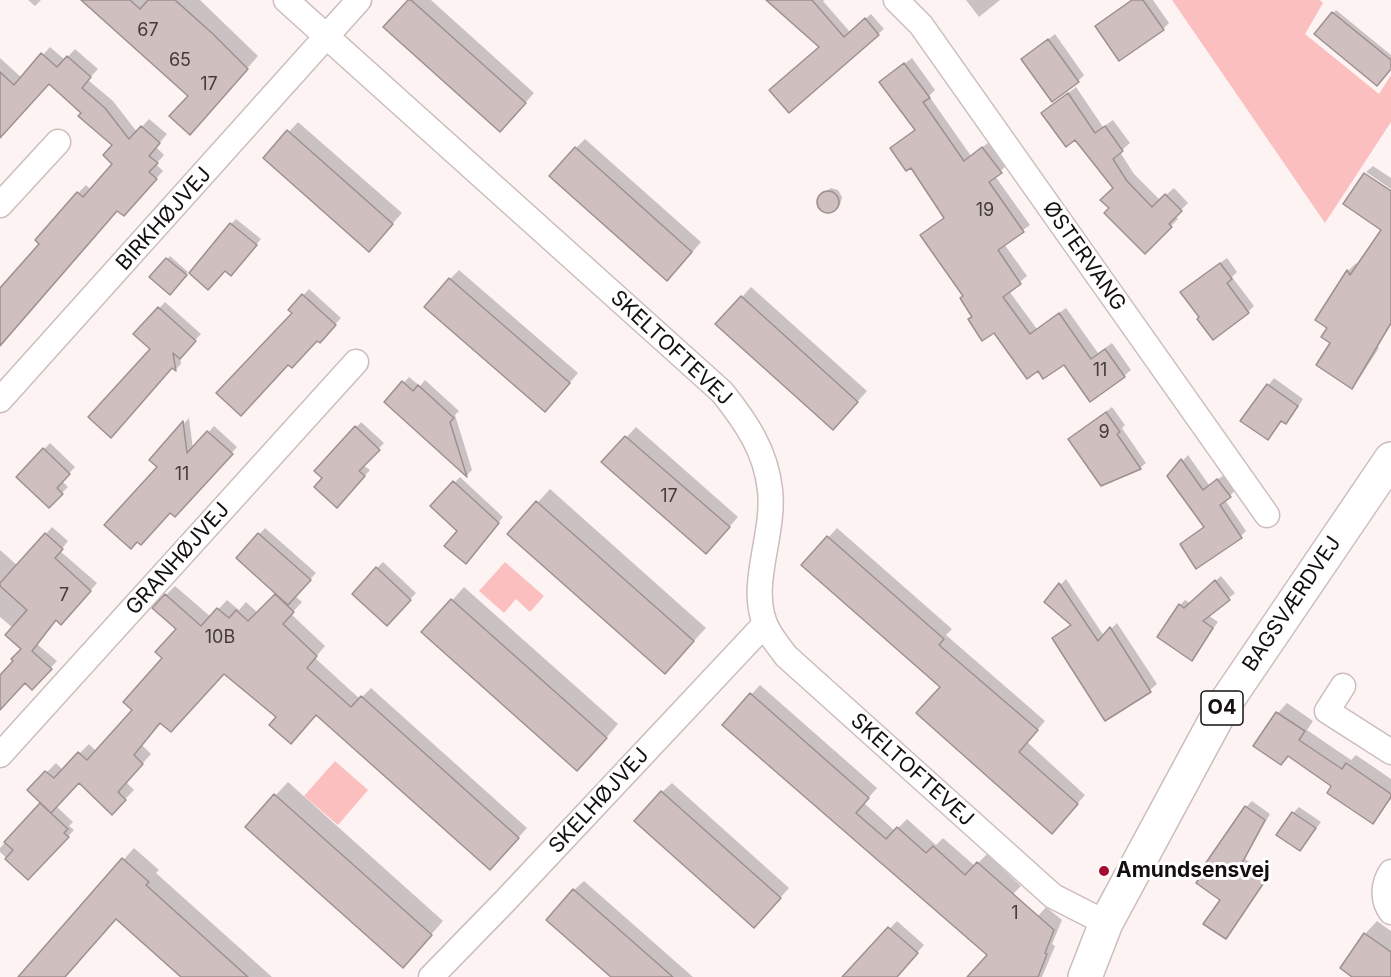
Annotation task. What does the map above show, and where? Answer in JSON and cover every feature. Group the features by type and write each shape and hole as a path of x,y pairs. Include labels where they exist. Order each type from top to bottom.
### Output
{"main road":[{"name":"BAGSVÆRDVEJ","path":"1085,977 1106,922 1222,708 1391,459"}],"street":[{"name":"SKELTOFTEVEJ","path":"286,0 714,385 749,428 762,456 771,491 760,608 765,624 786,656 1053,896 1106,922"},
{"name":"BIRKHØJVEJ","path":"0,400 359,0"},
{"name":"ØSTERVANG","path":"896,0 921,25 1268,515"},
{"path":"0,205 58,142"},
{"name":"GRANHØJVEJ","path":"0,755 356,362"},
{"name":"SKELHØJVEJ","path":"431,977 765,624"},
{"path":"1343,686 1327,711 1391,752"},
{"path":"1391,872 1386,879 1384,893 1391,912"}],"shaded area":[{"path":"1172,0 1320,0 1323,3 1305,34 1379,94 1391,75 1391,122 1325,223"},
{"path":"505,562 544,596 530,612 516,599 504,613 479,591"},
{"path":"335,761 368,790 338,825 304,796"}],"building":[{"path":"81,0 130,0 140,9 148,0 175,0 248,69 190,135 169,116 188,96"},
{"path":"408,0 411,0 526,103 500,132 383,27"},
{"path":"766,0 812,0 844,37 865,18 879,35 789,113 769,90 819,47"},
{"path":"1132,0 1143,0 1164,30 1119,61 1095,26"},
{"path":"1332,12 1391,60 1391,69 1377,86 1314,34"},
{"path":"1048,39 1079,82 1052,102 1021,59"},
{"path":"41,53 57,67 67,56 91,77 82,88 105,108 129,139 141,126 160,143 149,156 158,163 149,172 157,179 124,216 117,211 0,346 0,288 39,244 35,240 77,192 83,197 112,164 103,155 112,145 78,116 81,113 49,84 0,138 0,72 14,85"},
{"path":"904,63 930,98 923,102 964,161 982,147 1002,173 989,182 1024,232 998,250 1021,284 1003,297 1030,334 1059,313 1091,359 1105,349 1125,377 1090,402 1064,365 1043,379 1038,371 1027,379 994,333 982,341 968,319 972,317 960,298 963,296 920,235 944,218 911,168 906,171 890,148 915,130 879,82"},
{"path":"1068,93 1095,133 1105,126 1123,151 1113,159 1127,181 1152,207 1165,194 1182,211 1169,224 1172,227 1145,254 1104,213 1109,208 1100,200 1113,188 1075,140 1066,147 1041,113"},
{"path":"287,130 393,224 369,252 263,158"},
{"path":"575,147 692,252 667,281 549,176"},
{"path":"1364,173 1391,191 1391,323 1352,389 1316,365 1330,343 1321,337 1327,328 1315,320 1347,270 1350,275 1381,230 1343,204"},
{"path":"824,191 832,191 839,198 839,206 832,213 824,213 817,206 817,198"},
{"path":"230,223 257,245 231,276 225,271 208,290 189,273"},
{"path":"166,258 187,275 170,295 149,277"},
{"path":"1220,263 1232,279 1227,283 1249,313 1213,340 1180,292"},
{"path":"449,278 570,383 545,412 424,307"},
{"path":"302,294 336,325 320,343 317,341 292,368 288,365 241,416 216,393 292,313 288,310"},
{"path":"741,296 858,402 833,430 715,324"},
{"path":"158,307 196,341 180,359 173,353 176,371 172,368 111,438 88,417 150,349 133,334"},
{"path":"402,381 413,391 418,385 454,418 450,422 467,477 384,402"},
{"path":"1267,384 1298,406 1286,424 1281,421 1268,440 1240,421"},
{"path":"1106,412 1120,432 1117,434 1141,469 1101,486 1068,439"},
{"path":"183,421 187,453 207,431 233,454 175,517 170,513 141,545 137,542 131,549 104,525 157,467 149,460"},
{"path":"355,426 380,450 359,471 365,476 337,508 314,487 322,478 314,471"},
{"path":"625,436 730,527 706,554 601,462"},
{"path":"43,448 70,474 57,488 63,494 49,508 16,477"},
{"path":"1181,459 1203,490 1217,479 1231,497 1220,505 1242,538 1196,569 1180,544 1204,527 1167,476"},
{"path":"453,481 499,523 466,564 444,546 457,531 430,506"},
{"path":"536,501 694,641 665,674 507,534"},
{"path":"45,533 63,549 55,558 91,591 61,625 56,620 32,651 52,669 32,690 25,683 0,710 0,675 21,649 5,635 27,610 0,586 0,583"},
{"path":"258,533 311,580 288,605 236,558"},
{"path":"827,536 944,639 939,645 1038,730 1019,752 1078,804 1052,834 916,713 940,687 801,565"},
{"path":"376,567 411,600 387,626 352,594"},
{"path":"1215,580 1230,600 1203,621 1213,628 1192,661 1157,637 1179,604 1184,608"},
{"path":"1059,583 1098,641 1110,627 1151,692 1105,721 1052,638 1071,625 1044,602"},
{"path":"165,594 201,626 217,608 229,618 236,610 248,621 275,594 294,612 283,624 317,656 307,668 351,707 361,696 519,838 490,870 316,715 291,744 269,725 276,717 224,674 171,732 160,723 134,755 143,764 118,792 126,800 112,815 79,783 51,813 27,790 45,771 54,778 78,752 87,760 132,710 123,702 162,658 155,652 176,629 152,608"},
{"path":"451,599 607,738 577,771 421,632"},
{"path":"750,693 869,798 856,813 886,839 897,827 926,853 933,846 965,875 977,862 1054,930 1038,977 967,977 987,955 722,725"},
{"path":"1276,712 1305,731 1299,740 1342,769 1346,763 1391,794 1373,824 1327,793 1331,786 1288,756 1281,765 1253,746"},
{"path":"661,791 781,898 754,928 634,821"},
{"path":"274,794 432,935 403,968 245,827"},
{"path":"40,803 68,829 64,833 69,837 28,880 5,859 13,850 4,842"},
{"path":"1245,806 1265,820 1241,865 1265,881 1226,939 1203,924 1220,900 1196,883 1206,869 1203,867"},
{"path":"1292,812 1316,828 1300,851 1276,835"},
{"path":"122,858 149,882 146,885 248,977 181,977 116,919 65,977 18,977"},
{"path":"573,889 673,977 611,977 546,920"},
{"path":"888,927 918,953 897,977 842,977"},
{"path":"1364,933 1391,952 1391,977 1352,977 1340,968"}],"place":[{"name":"Amundsensvej","path":"1104,871"}]}
